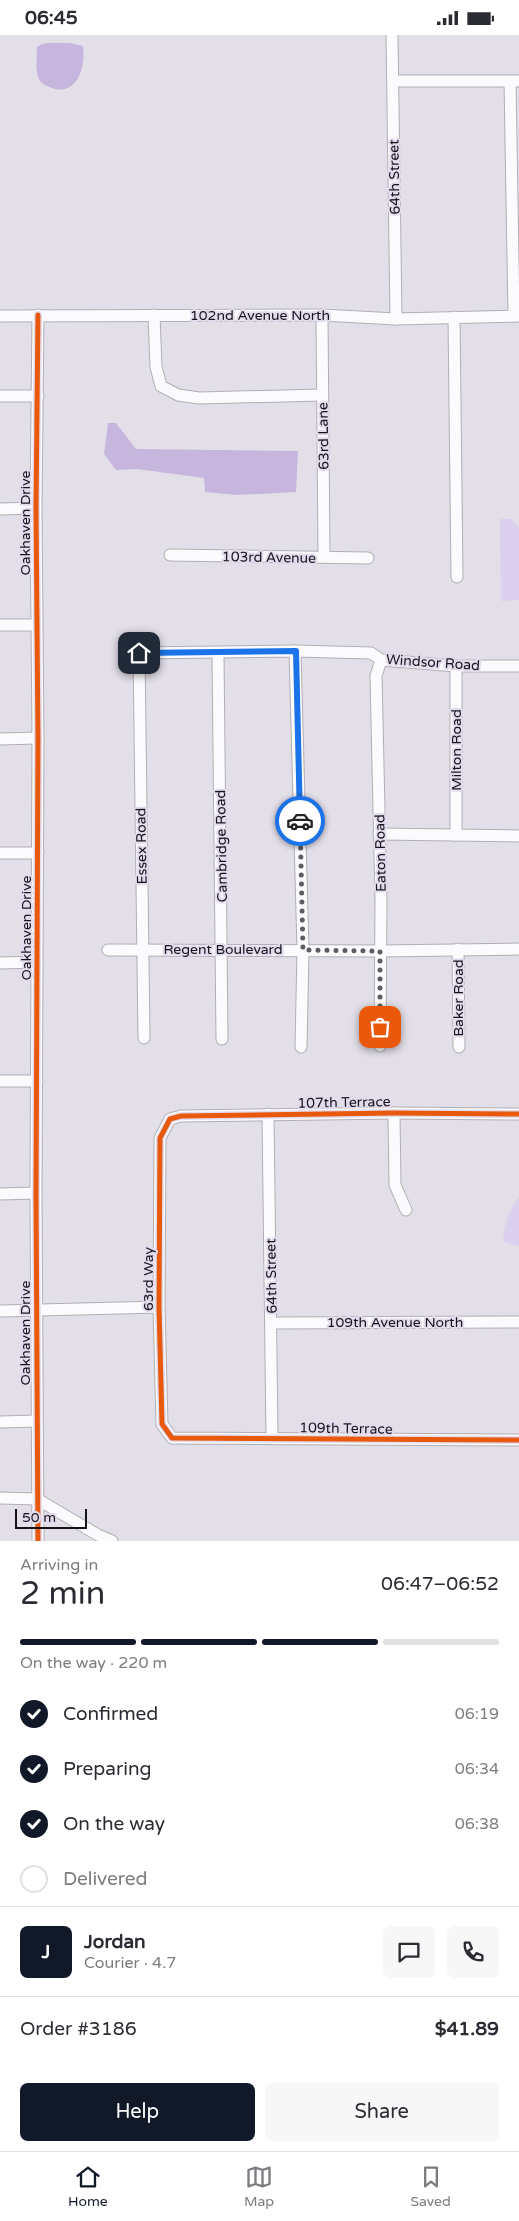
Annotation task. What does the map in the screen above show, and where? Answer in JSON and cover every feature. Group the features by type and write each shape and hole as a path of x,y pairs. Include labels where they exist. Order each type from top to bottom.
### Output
{"street":[{"name":"64th Street","path":"392,35 396,319"},
{"path":"393,81 514,81 516,316"},
{"name":"Oakhaven Drive","path":"38,315 36,508 38,738 36,1421 38,1541"},
{"path":"154,315 156,367 161,386 178,395 198,398 322,395"},
{"name":"102nd Avenue North","path":"0,316 322,315 396,319 516,316"},
{"name":"63rd Lane","path":"322,315 324,557"},
{"path":"454,317 457,577"},
{"path":"0,396 38,396"},
{"path":"0,509 36,508"},
{"name":"103rd Avenue","path":"170,555 368,559"},
{"path":"0,625 36,625"},
{"path":"296,651 303,950 301,1047"},
{"name":"Windsor Road","path":"139,653 296,651 370,653 381,660 456,666 519,666"},
{"name":"Essex Road","path":"139,653 144,1038"},
{"name":"Cambridge Road","path":"218,653 223,949 222,1039"},
{"name":"Eaton Road","path":"380,1046 376,676 381,660"},
{"name":"Milton Road","path":"456,666 456,835"},
{"path":"0,739 38,738"},
{"path":"379,834 519,835"},
{"path":"0,853 38,853"},
{"name":"Regent Boulevard","path":"108,949 380,951 519,949"},
{"name":"Baker Road","path":"458,949 459,1047"},
{"path":"0,963 37,963"},
{"path":"0,1081 36,1081"},
{"path":"394,1113 395,1185 406,1209"},
{"name":"64th Street","path":"268,1114 272,1438"},
{"name":"107th Terrace","path":"170,1119 181,1116 268,1114 519,1114"},
{"name":"63rd Way","path":"170,1119 160,1138 159,1307 162,1424 172,1438"},
{"path":"0,1194 36,1193"},
{"path":"0,1311 159,1307"},
{"name":"109th Avenue North","path":"272,1323 519,1323"},
{"path":"0,1422 36,1421"},
{"name":"109th Terrace","path":"172,1438 519,1440"},
{"path":"0,1498 37,1499 98,1535 112,1541"}],"shaded area":[{"path":"48,43 70,43 83,46 84,54 81,70 74,84 68,88 61,90 52,88 43,84 39,79 37,47"},
{"path":"108,423 116,423 136,449 298,451 296,492 237,495 205,492 204,478 137,469 116,470 104,454"},
{"path":"500,519 511,519 519,527 519,600 501,601"},
{"path":"519,1197 519,1246 503,1242 507,1218"}],"cycle path":[{"path":"38,315 36,508 38,738 36,1193 38,1541"},
{"path":"519,1114 394,1113 181,1116 170,1119 160,1138 159,1307 162,1424 172,1438 519,1440"}],"way so far":[{"path":"300,821 303,950 380,951 380,1027"}],"route":[{"path":"139,653 296,651 300,821"}]}
